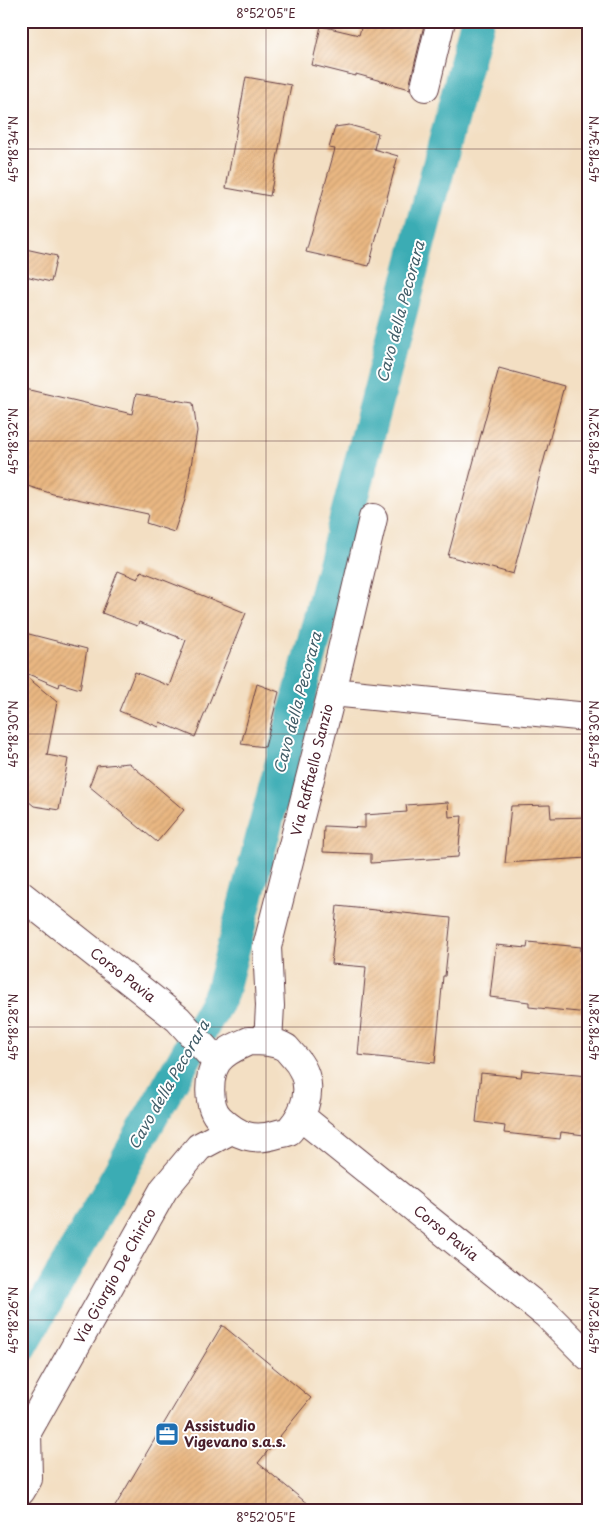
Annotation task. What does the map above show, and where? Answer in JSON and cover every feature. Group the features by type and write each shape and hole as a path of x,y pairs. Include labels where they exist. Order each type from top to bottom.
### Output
{"street":[{"path":"424,87 442,21"},
{"path":"332,692 373,518"},
{"name":"Via Raffaello Sanzio","path":"268,1042 270,1006 267,947 332,692 588,717"},
{"name":"Corso Pavia","path":"21,895 178,1019 216,1061"},
{"path":"249,1041 268,1042 286,1048 300,1063 307,1079 307,1098 300,1116 289,1131 268,1137 249,1137 231,1130 217,1116 210,1099 211,1080 216,1061 233,1048 249,1041"},
{"name":"Corso Pavia","path":"300,1116 546,1314 588,1356"},
{"name":"Via Giorgio De Chirico","path":"24,1438 164,1189 199,1147 231,1130"},
{"path":"21,1491 28,1479 24,1438"}],"building":[{"path":"363,21 425,21 410,89 356,74 356,76 312,65 321,26 359,35"},
{"path":"246,77 291,85 270,196 226,188"},
{"path":"349,125 378,133 374,149 398,156 369,266 306,252 335,149 329,148 335,127"},
{"path":"21,248 57,256 51,282 21,275"},
{"path":"499,368 564,386 513,574 448,556"},
{"path":"21,388 132,414 136,394 193,403 197,431 185,500 174,532 146,523 148,514 53,494 21,484"},
{"path":"118,571 138,579 141,571 246,613 195,737 160,722 159,727 119,711 135,672 169,686 186,640 139,622 137,626 102,613"},
{"path":"25,633 87,649 80,689 60,683 59,687 21,671 21,656"},
{"path":"21,672 57,702 47,755 68,759 59,810 34,806 21,795"},
{"path":"257,684 279,692 265,747 241,744"},
{"path":"129,763 184,810 157,842 89,786 97,766"},
{"path":"448,802 449,817 462,816 458,857 371,863 371,854 323,852 324,826 365,828 365,815 407,812 406,805"},
{"path":"550,805 551,818 588,817 588,858 505,863 511,806"},
{"path":"337,906 451,918 445,976 443,976 435,1063 358,1055 366,967 331,964"},
{"path":"528,942 581,947 581,954 588,955 588,1013 529,1007 529,1002 490,997 496,945 527,948"},
{"path":"522,1070 588,1076 584,1135 561,1132 560,1139 504,1133 505,1126 476,1122 481,1073 521,1077"},
{"path":"222,1325 311,1398 258,1463 315,1510 113,1510"}],"waterway":[{"name":"Cavo della Pecorara","path":"21,1346 221,994 477,21"}],"place":[{"name":"Assistudio Vigevano s.a.s.","path":"167,1434"}]}
